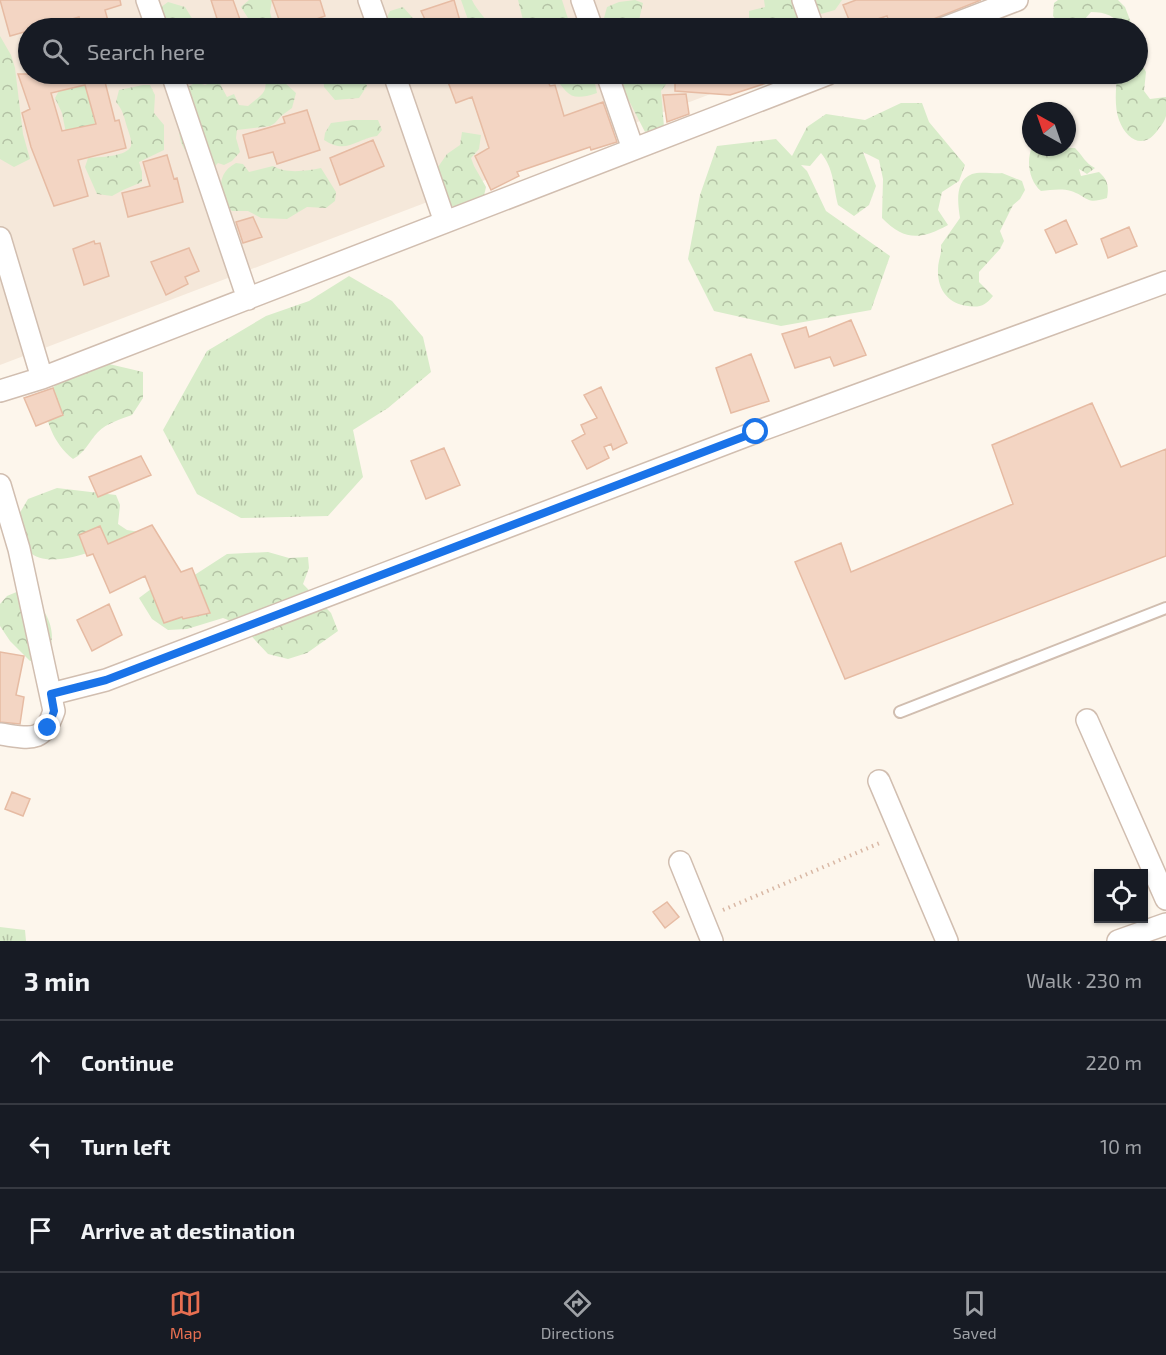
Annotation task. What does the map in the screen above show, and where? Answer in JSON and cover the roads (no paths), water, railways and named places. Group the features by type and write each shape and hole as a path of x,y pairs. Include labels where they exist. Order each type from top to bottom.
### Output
{"street":[{"path":"147,0 153,18"},
{"path":"369,0 375,18"},
{"path":"582,0 588,18"},
{"path":"802,0 809,18"},
{"path":"970,18 1013,1"},
{"path":"175,84 248,299"},
{"path":"397,84 445,222"},
{"path":"611,84 633,149"},
{"path":"0,391 42,378 802,84"},
{"path":"0,238 42,378"},
{"path":"51,694 106,680 734,440 1166,282"},
{"path":"0,485 19,549 54,711 48,728 32,738 0,734"},
{"path":"1088,720 1166,899"},
{"path":"879,781 947,941"},
{"path":"680,862 712,941"},
{"path":"1118,941 1166,924"}],"lane":[{"path":"900,712 1166,608"}]}
